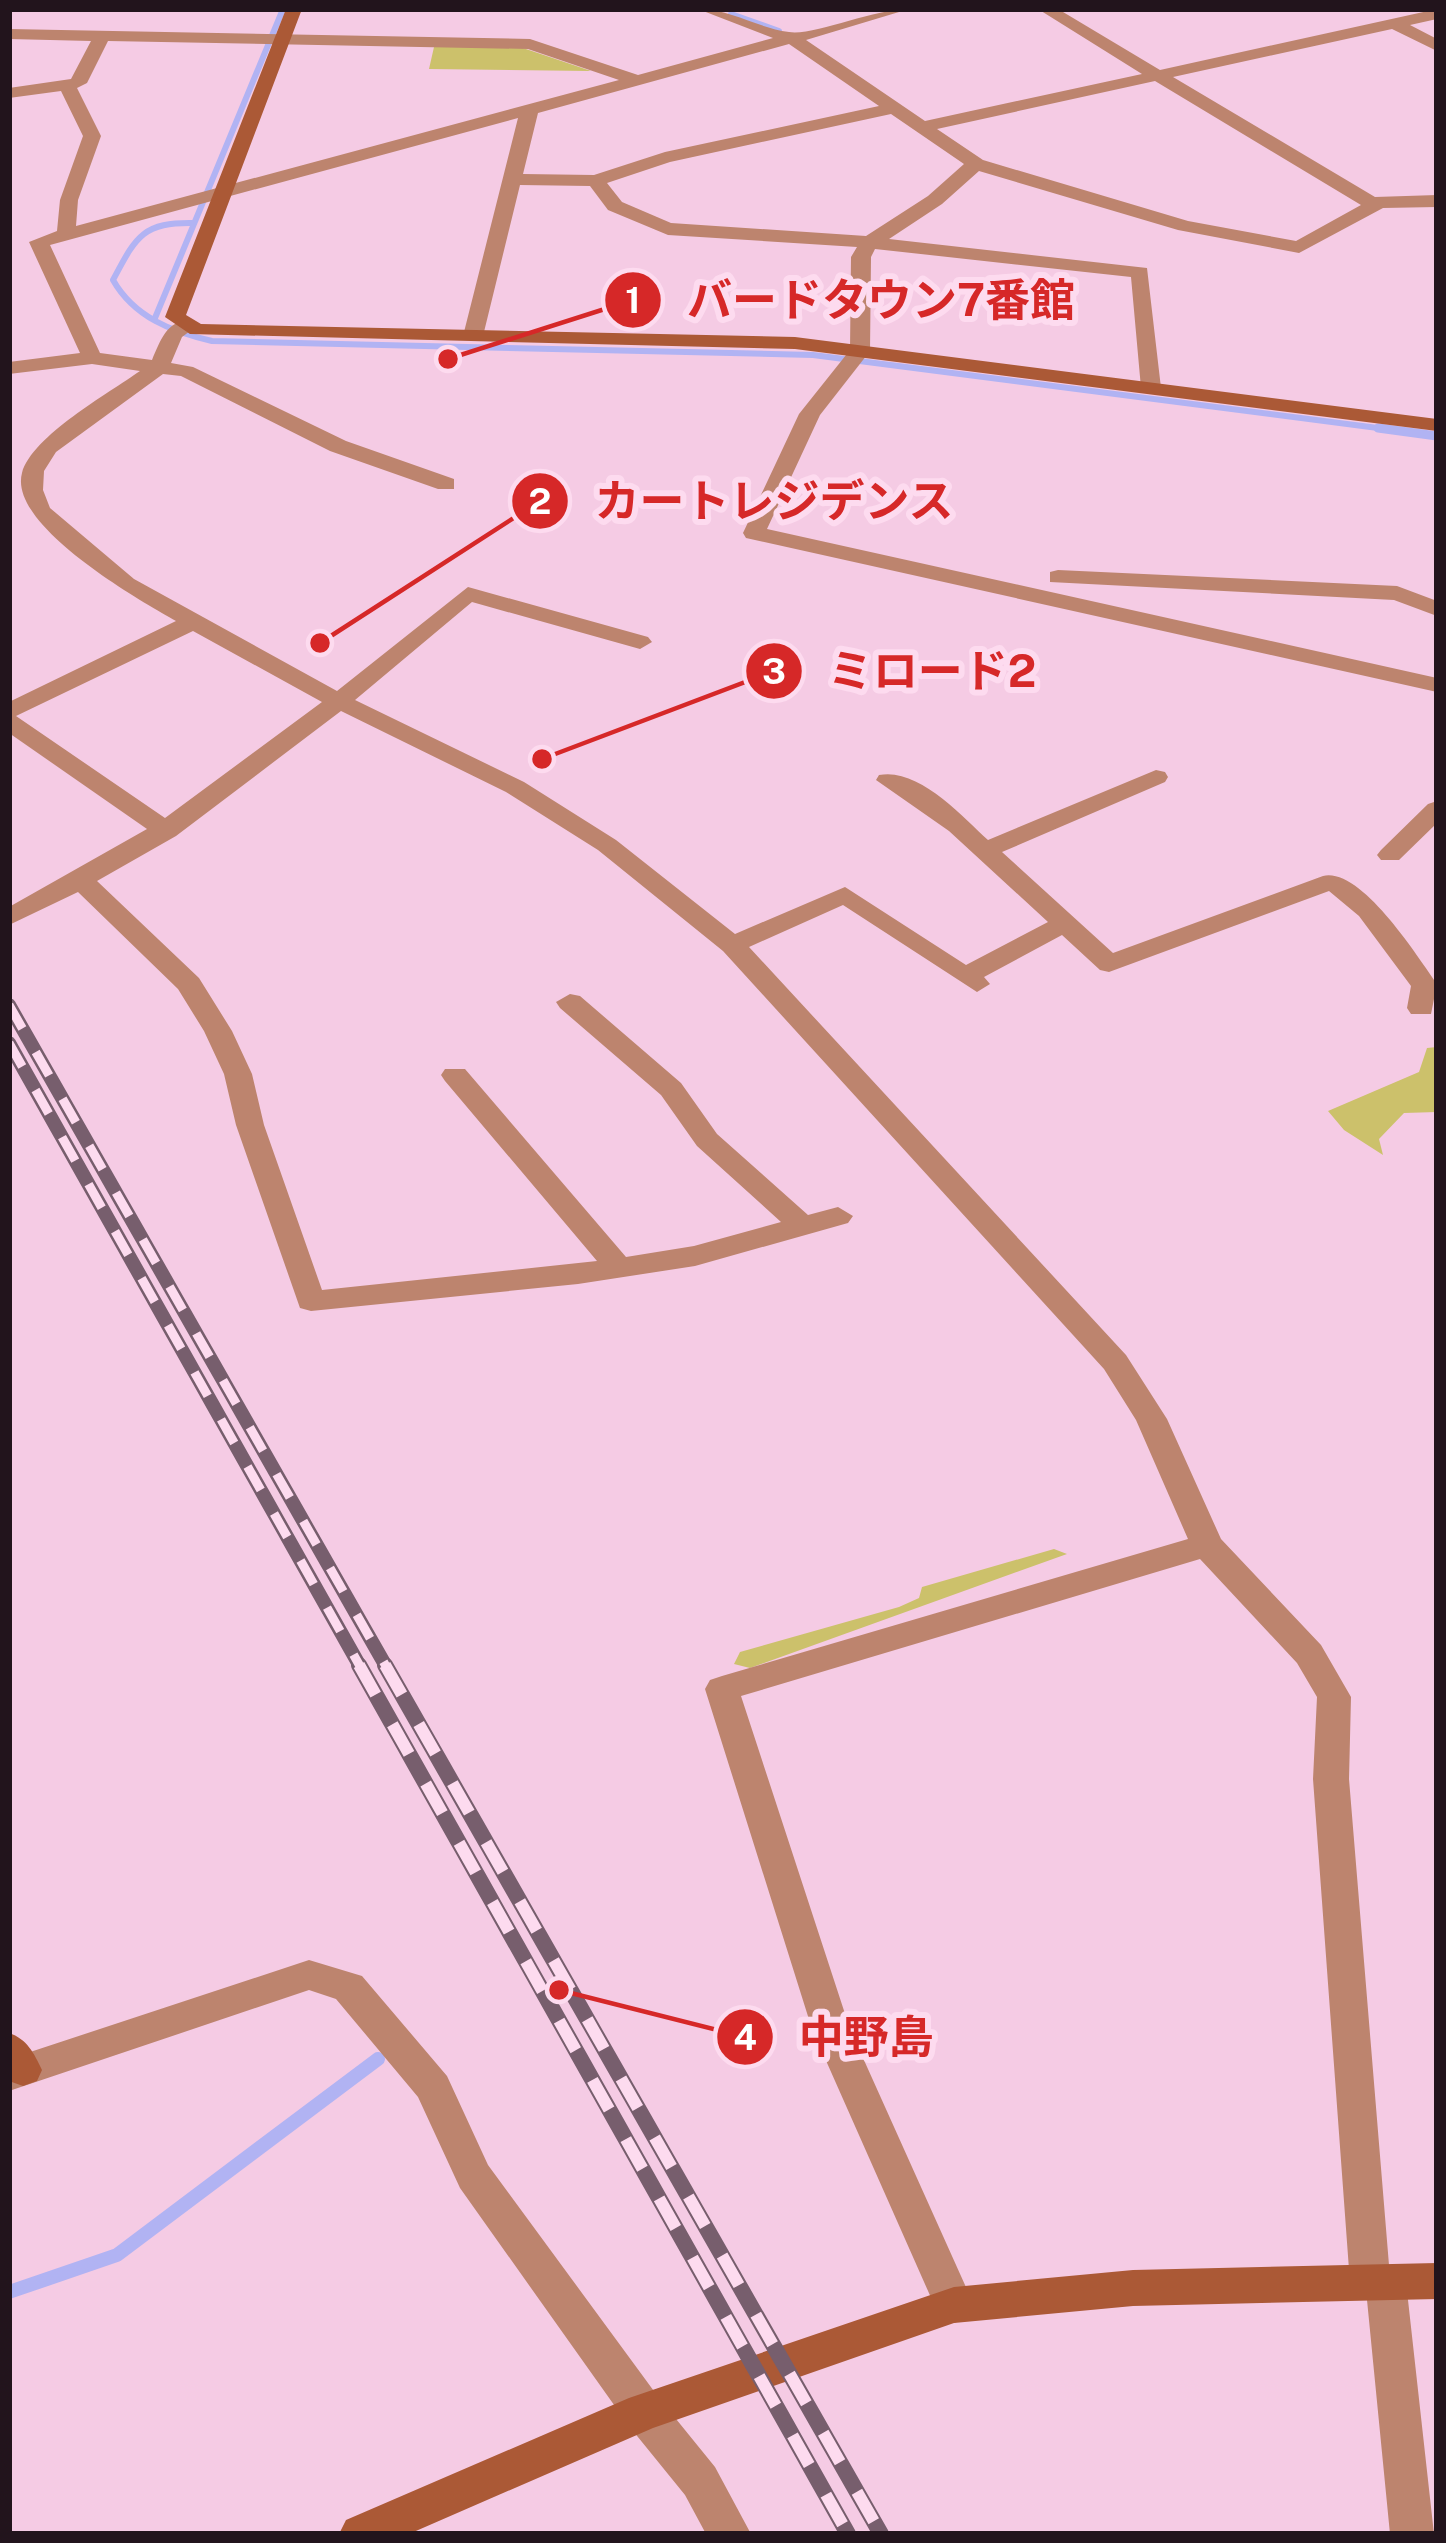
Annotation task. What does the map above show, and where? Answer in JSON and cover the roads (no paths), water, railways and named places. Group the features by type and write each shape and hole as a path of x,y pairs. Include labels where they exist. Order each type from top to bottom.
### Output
{"street":[{"path":"294,9 175,317 197,330 795,343 1437,425"},
{"path":"706,9 794,40 976,164 1185,226 1299,247 1372,204 1437,201"},
{"path":"846,9 867,19"},
{"path":"92,358 39,242 901,9"},
{"path":"1046,9 1372,204"},
{"path":"1364,9 1437,46"},
{"path":"922,127 1437,14"},
{"path":"9,34 530,44 639,81"},
{"path":"9,93 78,83 102,36"},
{"path":"66,236 69,200 92,136 67,86"},
{"path":"513,179 596,181 664,158 894,108"},
{"path":"473,336 530,111"},
{"path":"976,164 935,200 868,244 861,256 860,351 810,414 754,533 1437,685"},
{"path":"596,181 615,206 668,229 1140,272 1151,388"},
{"path":"188,325 172,334 159,367 48,448 33,471 32,490 40,511 107,569 192,622 515,787 573,823 732,946 1115,1362 1150,1419 1208,1545 1309,1654 1334,1697 1331,1779 1378,2283 1412,2534"},
{"path":"9,368 92,358 187,371 338,446 446,484"},
{"path":"1058,577 1397,593 1437,609"},
{"path":"9,917 166,831 343,700 468,594 640,642"},
{"path":"9,711 192,622"},
{"path":"9,722 166,831"},
{"path":"986,850 1156,777"},
{"path":"888,780 926,799 1109,964 1332,881 1368,910 1428,992"},
{"path":"1390,854 1437,809"},
{"path":"82,881 189,984 218,1031 238,1075 250,1125 311,1301 695,1256 838,1216"},
{"path":"732,946 845,895 971,980 1062,925"},
{"path":"570,1002 670,1089 707,1140 803,1226"},
{"path":"455,1076 620,1268"},
{"path":"954,2305 832,2029 722,1689 1208,1545"},
{"path":"14,2065 309,1975 349,1987 433,2087 474,2176 644,2412 700,2481 729,2534"},
{"path":"361,2534 644,2412 954,2305 1132,2288 1437,2281"}],"waterway":[{"path":"155,318 283,9"},
{"path":"731,14 779,31"},
{"path":"194,223 163,225 143,235 113,280 132,304 155,321 212,341 813,355 1382,429"},
{"path":"1378,428 1382,429"},
{"path":"1382,429 1401,431"},
{"path":"1382,429 1437,436"},
{"path":"9,2292 117,2255 378,2059"}],"railway":[{"path":"9,1005 387,1668"},
{"path":"9,1043 361,1668"},
{"path":"359,1665 848,2534"},
{"path":"385,1665 881,2534"}],"place":[{"name":"バードタウン7番館","path":"448,359"},
{"name":"カートレジデンス","path":"320,643"},
{"name":"ミロード2","path":"542,759"},
{"name":"中野島","path":"559,1990"}]}
